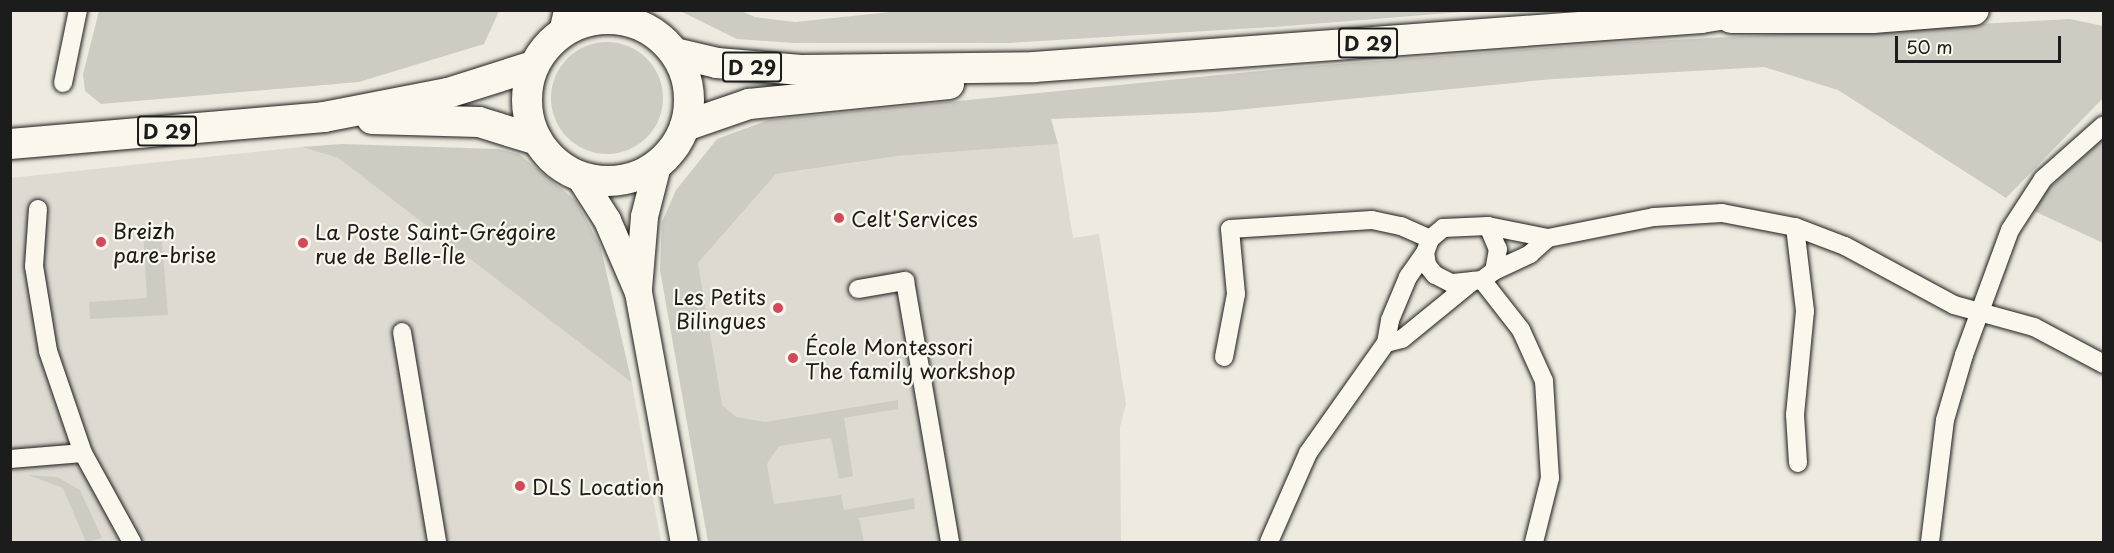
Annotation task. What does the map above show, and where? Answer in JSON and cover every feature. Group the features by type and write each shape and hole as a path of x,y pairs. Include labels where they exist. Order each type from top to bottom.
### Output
{"main road":[{"name":"D 29","path":"1701,18 1751,10"},
{"name":"D 29","path":"675,53 717,63 801,70 1034,67 1701,18 1974,10"},
{"path":"579,176 619,181 657,165 669,154 686,126 689,88 675,53 664,40 631,16 564,21 533,66 526,104 537,140 548,155 579,176 607,220 638,292 684,543"},
{"name":"D 29","path":"10,144 324,117 457,91 533,66"},
{"name":"D 29","path":"686,126 748,104 951,84 1034,67"},
{"name":"D 29","path":"324,117 479,122 537,140"},
{"path":"638,292 644,216 657,165"}],"street":[{"path":"63,83 78,10"},
{"path":"1930,543 1945,420 1964,355 1983,311 1991,279 2010,230 2038,188 2103,125"},
{"path":"38,209 34,266 48,351 82,453 132,543"},
{"path":"1269,543 1308,453 1386,343 1390,320 1408,277 1427,246 1443,228 1488,226 1548,238 1654,217 1722,213 1795,227 1845,246 1954,305 1983,311 2034,327 2103,364"},
{"path":"1224,357 1236,294 1230,228 1372,220 1401,226 1427,246"},
{"path":"1483,277 1498,249 1488,226"},
{"path":"1795,227 1805,311 1795,415 1798,463"},
{"path":"1386,343 1402,339 1483,277 1530,254 1548,238"},
{"path":"1427,246 1427,265 1435,276 1451,283 1483,277"},
{"path":"1483,277 1521,330 1544,381 1550,478 1534,543"},
{"path":"858,289 905,281 950,543"},
{"path":"402,332 437,543"},
{"path":"10,459 82,453"}],"shaded area":[{"path":"99,10 499,11 484,44 359,82 101,104 85,91 83,74"},
{"path":"909,10 1475,11 1274,27 1008,43 794,43 737,39 680,11 741,11 755,17 795,22"},
{"path":"2070,19 2103,26 2103,98 2006,198 1838,90 1764,67 1553,79 1216,112 1051,119 1058,144 898,156 776,174 698,263 722,405 736,417 765,422 898,400 898,409 844,418 853,476 839,479 831,438 779,446 767,464 774,504 841,495 844,510 914,498 915,509 859,518 864,542 708,542 660,270 662,222 676,190 717,139 769,120 1299,67 1596,44"},
{"path":"607,42 628,46 646,59 659,77 663,98 659,119 646,137 628,150 607,154 586,150 568,137 555,119 551,98 555,77 568,59 586,46"},
{"path":"2103,139 2103,243 2034,211 2045,192"},
{"path":"342,144 498,149 519,154 576,201 600,245 632,383 338,158 301,147"},
{"path":"1058,144 1073,238 1099,234 1126,404 1120,427 1121,542 711,542 716,377 698,263 776,174 898,156"},
{"path":"301,147 338,158 632,383 661,542 11,542 10,178"},
{"path":"161,230 168,315 90,319 89,302 147,298 143,231"},
{"path":"28,475 57,477 80,490 102,538 86,542 63,488"}],"place":[{"name":"Celt'Services","path":"839,218"},
{"name":"Breizh pare-brise","path":"101,242"},
{"name":"La Poste Saint-Grégoire rue de Belle-Île","path":"303,243"},
{"name":"Les Petits Bilingues","path":"778,308"},
{"name":"École Montessori The family workshop","path":"793,358"},
{"name":"DLS Location","path":"520,486"}]}
